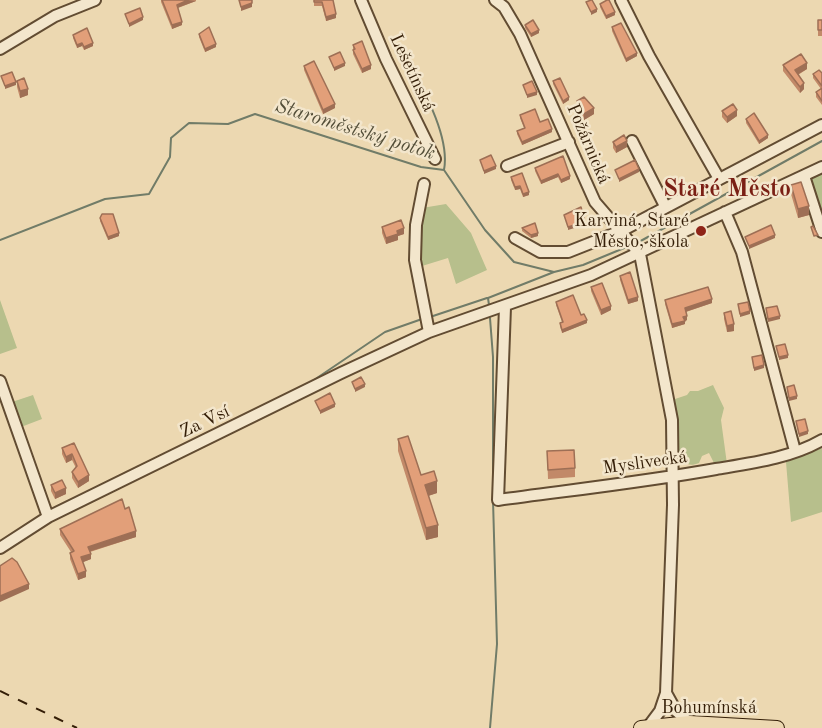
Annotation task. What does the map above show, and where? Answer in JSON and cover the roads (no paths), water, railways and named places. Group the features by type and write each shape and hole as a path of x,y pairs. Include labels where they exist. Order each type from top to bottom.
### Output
{"main road":[{"name":"Bohumínská","path":"645,727 690,723 777,728"}],"street":[{"path":"0,49 55,16 95,0"},
{"name":"Lešetínská","path":"361,0 386,59 435,159"},
{"name":"Požárnická","path":"495,0 504,7 520,34 595,202 609,221 634,247"},
{"path":"621,0 649,56 718,177"},
{"path":"515,238 540,252 568,252 621,231 718,177 822,125"},
{"path":"632,141 664,206"},
{"path":"507,166 569,142"},
{"name":"Za Vsí","path":"0,548 48,517 429,332 500,308 634,247 725,212 822,166"},
{"path":"804,176 822,232"},
{"path":"424,184 417,225 415,260 429,332"},
{"path":"725,212 742,252 795,451"},
{"path":"634,247 672,420 666,693 660,711 645,727"},
{"name":"Myslivecká","path":"500,308 498,500 672,477 765,460 809,448 822,440"},
{"path":"0,381 48,517"},
{"path":"666,693 676,711 690,723"}],"waterway":[{"path":"399,47 438,123 445,155 444,170"},
{"name":"Staroměstský potok","path":"0,240 105,199 149,194 170,157 171,138 189,123 228,124 255,114 421,167 444,170 485,230 514,262 554,272 583,265 629,246"},
{"name":"Staroměstský potok","path":"637,243 822,141"},
{"path":"489,305 488,298 554,272"},
{"path":"430,317 487,298"},
{"path":"490,318 493,357 493,486"},
{"path":"311,382 385,332 422,319"},
{"path":"490,728 497,644 493,500"}],"railway":[{"path":"0,691 77,728"}],"place":[{"name":"Karviná, Staré Město, škola","path":"701,231"}],"district":[{"name":"Staré Město","path":"727,190"}]}
